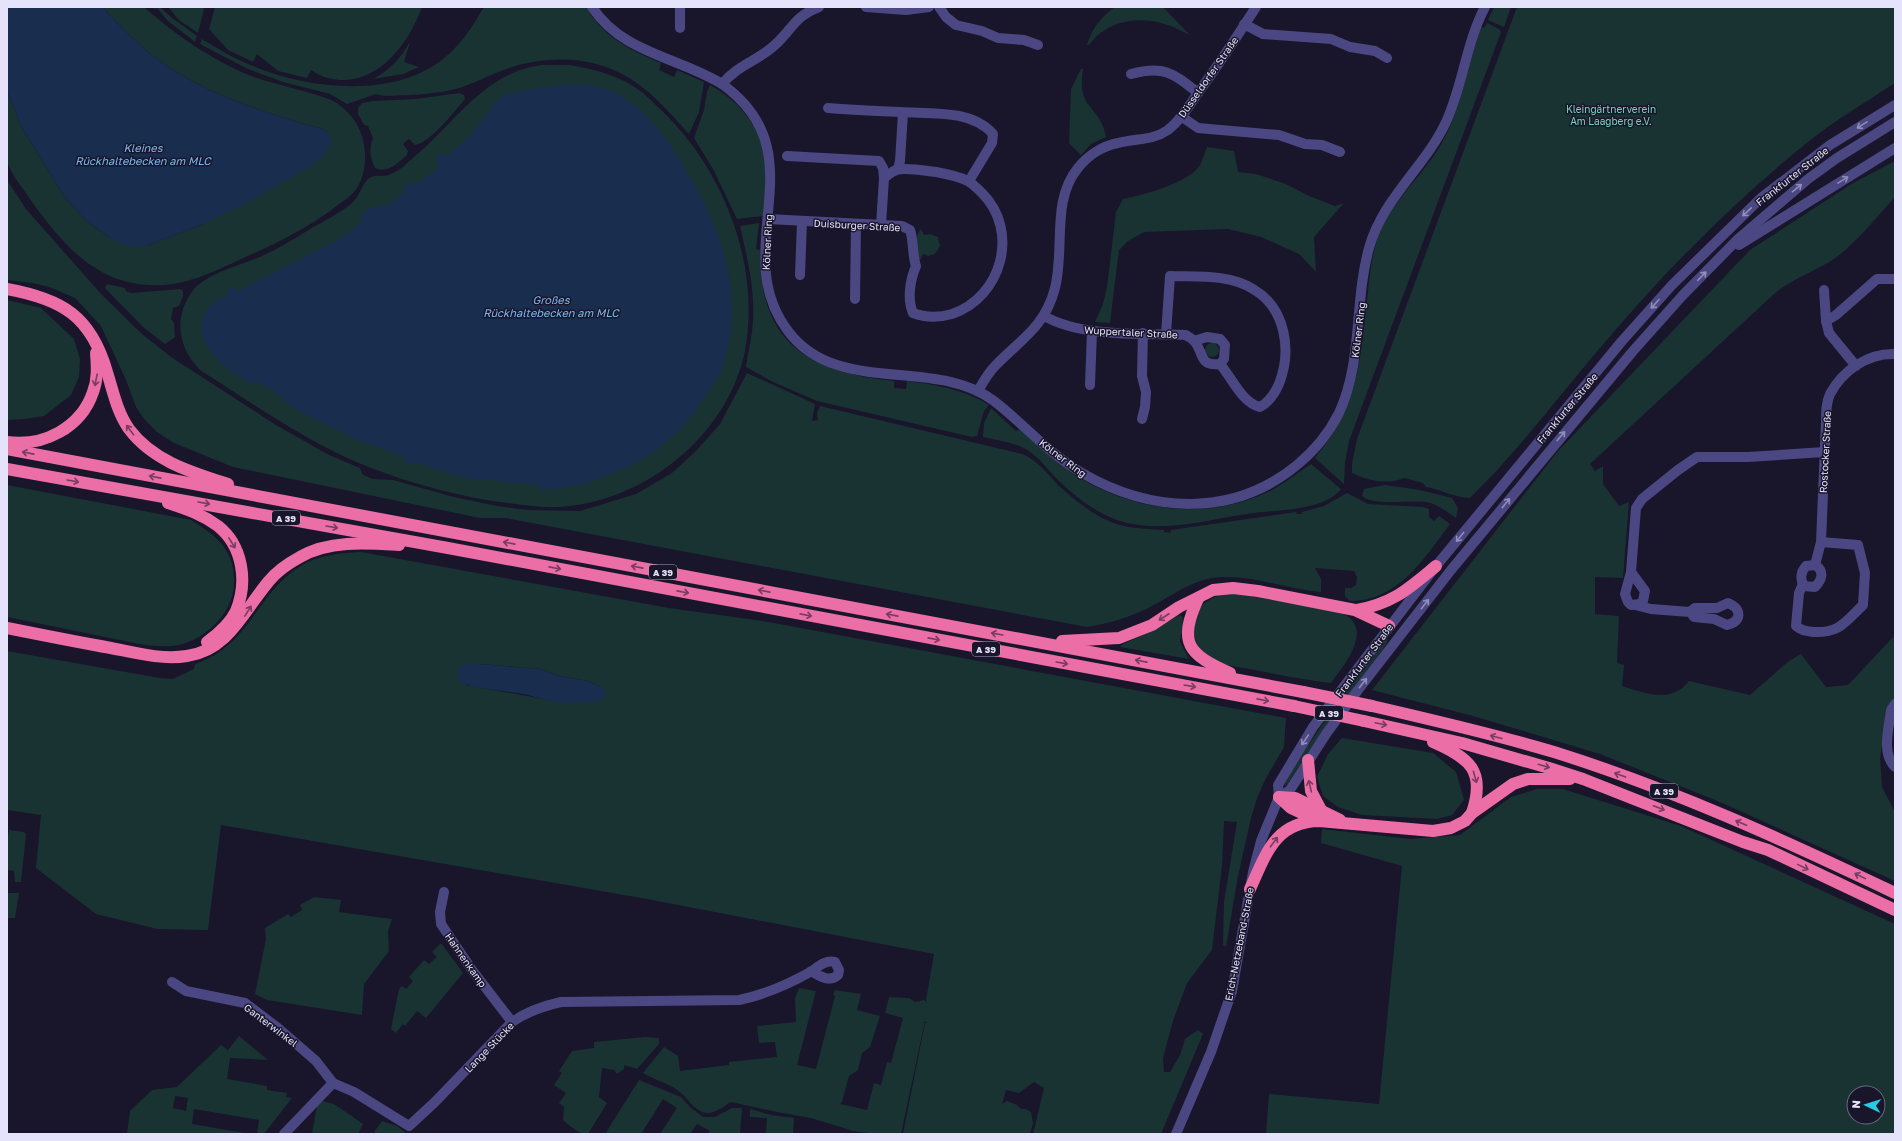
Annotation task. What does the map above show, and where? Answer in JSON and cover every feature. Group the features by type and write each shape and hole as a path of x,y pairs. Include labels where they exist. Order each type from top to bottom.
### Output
{"highway":[{"path":"7,289 33,294 57,303 72,312 84,325 95,341 120,414 141,443 154,454 177,467 276,500"},
{"path":"7,442 31,443 53,436 77,420 86,408 93,392 97,372 95,341"},
{"name":"A 39","path":"7,449 1248,681 1372,706 1466,728 1554,752 1680,797 1798,847 1895,893"},
{"name":"A 39","path":"7,469 448,548 1294,706 1398,728 1462,743 1583,779 1743,842 1768,850 1895,910"},
{"path":"124,490 190,510 205,517 219,527 230,539 241,564 242,589 236,612 229,621 203,644 170,657"},
{"path":"7,628 149,656 187,656 203,652 227,637 245,616 271,579 305,554 322,549 361,544 448,548"},
{"path":"1355,610 1386,602 1401,594 1436,566"},
{"path":"1035,641 1085,641 1119,638 1152,624 1179,607 1198,599 1213,590 1233,588 1258,590 1355,610 1389,626"},
{"path":"1198,599 1190,616 1188,636 1193,651 1205,662 1248,681"},
{"path":"1398,728 1456,752 1472,767 1476,779 1477,790 1472,813"},
{"path":"1308,760 1309,784 1320,815"},
{"path":"1279,798 1294,798 1320,815 1346,823 1433,831 1451,828 1465,821 1472,813 1513,784 1528,779 1583,779"},
{"path":"1250,889 1266,853 1280,835 1291,826 1320,815"}],"street":[{"name":"Kölner Ring","path":"592,7 607,26 623,38 649,53 709,77 732,91 747,106 760,126 770,156 772,188 764,271 769,295 777,316 791,335 806,350 830,363 853,370 932,379 978,391 994,401 1079,472 1104,486 1133,496 1166,503 1208,504 1230,500 1258,491 1286,474 1306,458 1319,444 1338,414 1350,378 1368,256 1378,224 1390,202 1435,144 1447,120 1473,32 1485,7"},
{"path":"680,7 680,28"},
{"path":"722,84 731,73 760,57 776,44 799,18 819,7"},
{"path":"866,7 906,10 929,7"},
{"path":"939,7 946,17 956,25 982,31 998,38 1024,40 1038,45"},
{"name":"Düsseldorfer Straße","path":"978,391 994,366 1035,328 1044,316 1050,304 1058,276 1063,202 1069,182 1077,169 1086,158 1100,149 1118,143 1155,137 1167,130 1182,117 1256,7"},
{"path":"1244,24 1263,34 1331,39 1350,47 1375,51 1388,58"},
{"path":"1131,74 1147,69 1161,70 1174,75 1198,93"},
{"name":"Frankfurter Straße","path":"1279,798 1278,785 1295,754 1313,727 1436,566 1622,341 1698,259 1761,198 1801,167 1859,126 1894,105"},
{"path":"828,108 957,116 986,127 993,134 992,143 969,181 951,174 898,169 884,178"},
{"path":"898,169 900,161 903,113"},
{"path":"1182,117 1202,129 1279,135 1305,144 1322,145 1340,152"},
{"name":"Frankfurter Straße","path":"1279,798 1290,790 1308,760 1400,635 1536,466 1633,351 1716,261 1762,217 1808,179 1843,154 1895,122"},
{"path":"1716,261 1745,240 1895,148"},
{"path":"787,156 879,161 883,168 884,178 881,225"},
{"name":"Duisburger Straße","path":"768,219 856,225 902,226 910,230 913,239 913,255 916,266 911,276 910,305 913,312 924,317 940,316 958,311 979,300 991,284 999,266 1002,249 1000,223 990,202 969,181"},
{"path":"800,275 802,222"},
{"path":"855,299 856,225"},
{"path":"1166,334 1170,276 1227,279 1253,289 1269,303 1277,313 1285,340 1286,356 1283,375 1268,403 1260,407 1247,400 1220,364 1207,363 1202,358 1194,341"},
{"path":"1826,321 1836,315 1877,278 1895,279"},
{"path":"1824,290 1826,321 1829,333 1856,366"},
{"name":"Wuppertaler Straße","path":"1044,316 1061,325 1092,331 1186,335 1194,341 1207,337 1220,339 1225,345 1226,352 1224,359 1220,364"},
{"path":"1090,385 1092,331"},
{"path":"1142,419 1146,392 1142,376 1143,333"},
{"name":"Rostocker Straße","path":"1815,565 1821,542 1824,452 1827,404 1830,394 1844,376 1863,360 1872,356 1895,354"},
{"path":"1690,612 1651,609 1631,605 1628,602 1625,594 1631,572 1636,508 1642,499 1697,457 1748,457 1824,452"},
{"path":"1803,584 1799,593 1796,626 1802,631 1827,632 1835,630 1863,605 1865,573 1858,545 1821,542"},
{"path":"1815,565 1821,571 1822,577 1820,583 1815,587 1810,588 1801,581 1801,574 1806,566 1815,565"},
{"path":"1631,572 1645,591 1643,601 1635,605"},
{"path":"1389,626 1400,635"},
{"path":"1895,704 1892,710 1887,750 1890,761 1895,767"},
{"name":"Erich-Netzeband-Straße","path":"1176,1134 1211,1052 1232,991 1250,889 1261,841 1279,798"},
{"name":"Hahnenkamp","path":"444,892 440,912 442,924 472,970 512,1022"},
{"name":"Lange Stücke","path":"333,1083 354,1092 412,1130 435,1102 512,1022 527,1012 561,1002 739,1000 755,997 776,989 811,971"},
{"name":"Ganterwinkel","path":"172,982 186,991 245,1003 278,1028 316,1061 333,1083"},
{"path":"284,1134 333,1083"}],"green space":[{"path":"102,7 144,7 166,26 189,42 239,71 333,101 351,116 363,139 365,158 359,185 351,196 318,219 286,238 220,269 187,281 164,285 141,284 121,280 102,272 86,262 56,233 17,181 11,170 7,160 7,91 22,128 64,196 85,220 109,237 146,246 203,224 323,129 277,116 232,100 188,79 148,52"},
{"path":"152,7 160,7 172,18 197,36 195,42 168,21 157,8 154,9"},
{"path":"168,7 203,7 204,9 198,33 179,20"},
{"path":"215,7 422,7 408,36 387,62 374,71 360,77 345,80 319,75 311,70 307,78 278,71 257,54 253,62 228,50 209,29"},
{"path":"484,7 586,7 600,26 618,41 628,48 661,63 659,70 674,77 677,70 704,82 699,112 689,134 646,90 629,78 601,65 586,62 570,60 539,61 509,68 463,87 447,91 408,95 384,96 376,94 347,104 330,94 283,82 248,69 200,44 202,39 246,63 301,81 327,85 354,86 381,84 407,78 430,68 450,53 460,43"},
{"path":"1115,7 1163,7 1190,35 1161,23 1141,20 1112,26 1103,31 1089,45 1087,45 1098,23"},
{"path":"1494,7 1511,7 1504,27 1488,20"},
{"name":"Kleingärtnerverein Am Laagberg e.V.","path":"1517,7 1895,7 1895,83 1818,134 1730,210 1681,258 1634,308 1507,459 1470,498 1459,497 1426,487 1423,483 1404,478 1385,482 1371,480 1352,473 1352,464 1357,439"},
{"path":"1487,23 1499,29 1501,32 1349,441 1345,462 1344,484 1315,458 1337,428 1351,396 1355,382 1361,353 1371,264 1375,246 1384,223 1392,210 1438,150 1445,137 1461,96 1481,27 1484,28"},
{"path":"410,42 404,62 419,67 403,74 373,79 385,72 394,64"},
{"name":"Großes Rückhaltebecken am MLC","path":"543,65 570,65 603,72 618,78 640,91 660,109 682,133 702,159 719,189 732,220 742,252 747,285 749,318 745,351 741,368 727,399 708,428 671,464 645,481 618,494 573,506 531,506 469,497 436,489 370,468 334,452 256,407 200,370 192,361 182,341 180,331 181,320 187,299 200,283 216,274 262,256 332,217 355,200 368,179 373,176 394,173 408,163 472,101 487,88 504,77 522,69"},
{"path":"1081,69 1083,69 1083,93 1086,101 1099,119 1106,137 1091,144 1081,155 1069,143 1071,89"},
{"path":"710,85 732,100 741,109 750,120 762,143 766,170 763,216 737,219 713,169 694,138 704,110 707,92"},
{"path":"459,93 464,95 465,99 435,133 428,139 415,145 409,139 403,144 408,151 407,155 389,169 384,170 375,168 371,153 373,138 368,126 364,125 358,114 358,108 362,103 415,99"},
{"path":"1207,147 1234,151 1238,172 1256,174 1286,184 1309,196 1335,206 1344,203 1314,237 1316,272 1299,254 1261,237 1228,229 1144,232 1128,241 1119,250 1110,323 1095,322 1103,304 1107,287 1116,212 1123,199 1141,195 1173,184 1191,174 1200,164"},
{"path":"1895,161 1895,197 1851,245 1826,264 1780,289 1590,464 1595,471 1603,466 1603,484 1619,506 1629,502 1623,578 1595,577 1595,614 1619,616 1617,663 1624,665 1622,686 1648,694 1666,695 1682,688 1689,681 1750,695 1789,661 1801,654 1826,687 1848,685 1895,635 1895,698 1888,707 1880,758 1882,787 1895,812 1895,881 1720,802 1600,754 1473,716 1372,690 1558,451 1750,250 1853,183"},
{"path":"7,180 26,209 102,295 142,334 171,357 276,425 329,455 360,468 363,475 373,479 393,480 454,497 497,506 529,510 580,511 636,494 672,473 696,451 720,424 747,373 815,404 812,421 818,420 817,413 820,406 1022,454 1037,464 1059,486 1089,510 1106,520 1124,526 1164,530 1164,532 1170,533 1171,530 1296,512 1297,514 1302,514 1302,512 1324,506 1347,493 1368,504 1423,507 1429,509 1429,517 1434,521 1439,516 1450,524 1420,564 1408,576 1396,586 1382,594 1367,599 1350,601 1345,596 1345,588 1351,588 1356,585 1357,577 1354,571 1315,568 1321,579 1321,592 1253,579 1226,577 1212,578 1194,583 1151,607 1135,614 1115,621 1087,627 506,518 480,518 233,467 174,443 157,432 145,420 136,407 126,380 101,326 75,298 52,288 33,283 7,280"},
{"path":"759,223 756,249 760,250 762,282 768,308 779,330 794,347 814,360 837,370 864,377 894,381 894,388 906,389 907,381 950,388 970,395 989,405 984,411 977,436 972,437 817,401 773,382 746,367 752,327 753,297 750,273 740,226"},
{"path":"921,229 924,235 930,234 938,237 940,246 935,254 928,256 923,254 920,260 916,249 916,244 917,236"},
{"path":"107,284 125,288 126,291 131,293 181,289 183,291 183,296 179,306 173,308 171,319 174,323 175,337 165,344 143,327 105,288"},
{"path":"7,300 41,308 74,339 80,359 79,377 71,395 44,416 7,420"},
{"path":"1209,343 1215,343 1219,347 1219,353 1215,357 1209,357 1205,353 1205,347"},
{"path":"991,408 1016,431 1020,429 1055,460 1078,477 1100,489 1148,505 1197,509 1222,506 1246,500 1270,491 1311,464 1341,489 1334,496 1315,505 1243,514 1189,524 1153,526 1117,520 1108,517 1076,496 1029,451 1010,443 983,437 984,423"},
{"path":"7,485 191,520 217,539 228,553 232,562 234,584 228,606 214,626 205,633 183,644 172,646 138,644 7,617"},
{"path":"1385,485 1420,490 1452,498 1458,508 1456,518 1438,506 1426,502 1382,502 1367,499 1362,496 1364,489"},
{"path":"361,552 669,608 763,621 1286,718 1284,747 1265,780 1257,798 1251,818 1238,876 1226,947 1223,945 1224,902 1237,822 1224,821 1222,866 1212,950 1187,983 1173,1021 1163,1058 1164,1072 1170,1072 1180,1055 1185,1039 1198,1030 1203,1034 1161,1134 1033,1134 1044,1088 1034,1082 1019,1093 1006,1090 1002,1104 1007,1101 1017,1105 1021,1109 1026,1109 1031,1112 1033,1123 1030,1134 903,1134 925,1023 928,1022 925,1022 926,1016 901,1134 876,1134 853,1131 811,1118 731,1102 714,1112 708,1113 696,1109 684,1096 668,1084 643,1073 664,1047 678,1056 680,1071 729,1065 729,1062 777,1057 775,1042 759,1043 757,1026 796,1022 795,998 799,988 816,991 797,1065 816,1069 835,996 833,995 835,990 861,994 857,1010 880,1016 870,1047 862,1053 858,1070 849,1076 842,1102 840,1104 867,1110 874,1083 881,1085 887,1062 891,1063 903,1018 885,1013 889,997 909,998 915,1002 924,1000 927,1002 926,1000 934,954 647,899 221,825 208,930 157,929 96,914 36,868 41,815 7,810 7,651 173,679 194,669 195,664 214,655 230,644 242,631 274,589 304,564 324,557","holes":["479,664 541,669 559,676 588,681 601,687 555,701 466,685"]},
{"path":"1229,593 1330,609 1344,614 1352,620 1357,630 1354,646 1346,663 1331,683 1231,666 1213,660 1204,654 1197,644 1193,627 1195,616 1204,603 1218,596"},
{"path":"1179,615 1183,617 1180,642 1189,659 1120,647 1123,644 1150,632"},
{"path":"1386,638 1388,640 1385,646 1324,728 1286,786 1284,785 1301,755"},
{"path":"1342,738 1433,753 1456,772 1464,800 1452,815 1437,819 1362,815 1338,807 1323,796 1317,777 1328,754"},
{"path":"1537,789 1563,789 1681,826 1895,924 1895,1134 1266,1134 1269,1094 1379,1104 1402,866 1321,843 1322,829 1410,839 1460,835 1511,797"},
{"path":"9,830 24,832 26,834 21,882 15,882 14,871 7,870 7,842"},
{"path":"7,893 19,893 15,918 7,918"},
{"path":"314,897 341,900 339,912 392,919 388,931 389,951 364,984 362,1015 267,1000 255,994 266,939 265,928 288,914 291,917 302,910 300,905"},
{"path":"441,943 463,973 426,1018 417,1011 405,1026 403,1024 396,1033 391,1029 399,989 402,986 406,989 413,981 409,977 424,960 429,964 437,957 432,952"},
{"path":"239,1036 268,1060 230,1058 227,1079 267,1086 267,1090 287,1093 286,1097 292,1098 264,1134 257,1134 259,1120 194,1109 192,1124 250,1134 127,1134 130,1111 152,1090 177,1087 221,1045 228,1050","holes":["175,1096 188,1098 186,1111 173,1108"]},
{"path":"645,1037 659,1038 659,1044 637,1069 624,1065 624,1069 617,1074 614,1070 602,1068 599,1097 607,1103 588,1134 578,1131 563,1120 564,1107 559,1103 566,1093 554,1085 562,1073 559,1071 572,1051 594,1048 594,1042"},
{"path":"639,1080 681,1097 690,1107 703,1117 715,1117 732,1108 742,1108 740,1134 708,1134 710,1131 697,1124 690,1134 660,1134 677,1108 663,1099 641,1134 605,1134"},
{"path":"322,1101 334,1104 363,1124 358,1134 312,1134 317,1106"},
{"path":"750,1109 771,1115 794,1118 793,1134 766,1134 767,1118 750,1117"},
{"path":"382,1121 397,1126 407,1134 376,1134 374,1132"}],"water":[{"name":"Kleines Rückhaltebecken am MLC","path":"7,7 102,7 148,52 188,79 232,100 277,116 323,129 329,133 331,142 323,156 310,167 248,202 203,224 146,246 127,246 109,237 85,220 64,196 22,128 7,91"},
{"name":"Großes Rückhaltebecken am MLC","path":"570,84 599,87 617,94 630,102 652,122 671,146 700,195 712,219 728,269 731,295 731,321 728,347 720,373 685,423 658,449 625,468 595,480 574,486 552,489 541,489 537,485 466,478 417,463 405,464 405,457 358,440 293,408 274,391 258,382 250,383 225,367 206,345 202,326 203,317 208,308 229,294 228,289 234,286 236,292 339,239 361,223 361,215 370,208 390,204 404,193 406,185 409,182 416,184 435,170 439,164 436,158 440,154 448,155 470,136 494,104 505,94"},
{"path":"464,663 541,669 559,676 588,681 605,690 604,695 600,701 566,703 546,700 524,694 473,687 460,682 457,673 459,667"}]}
